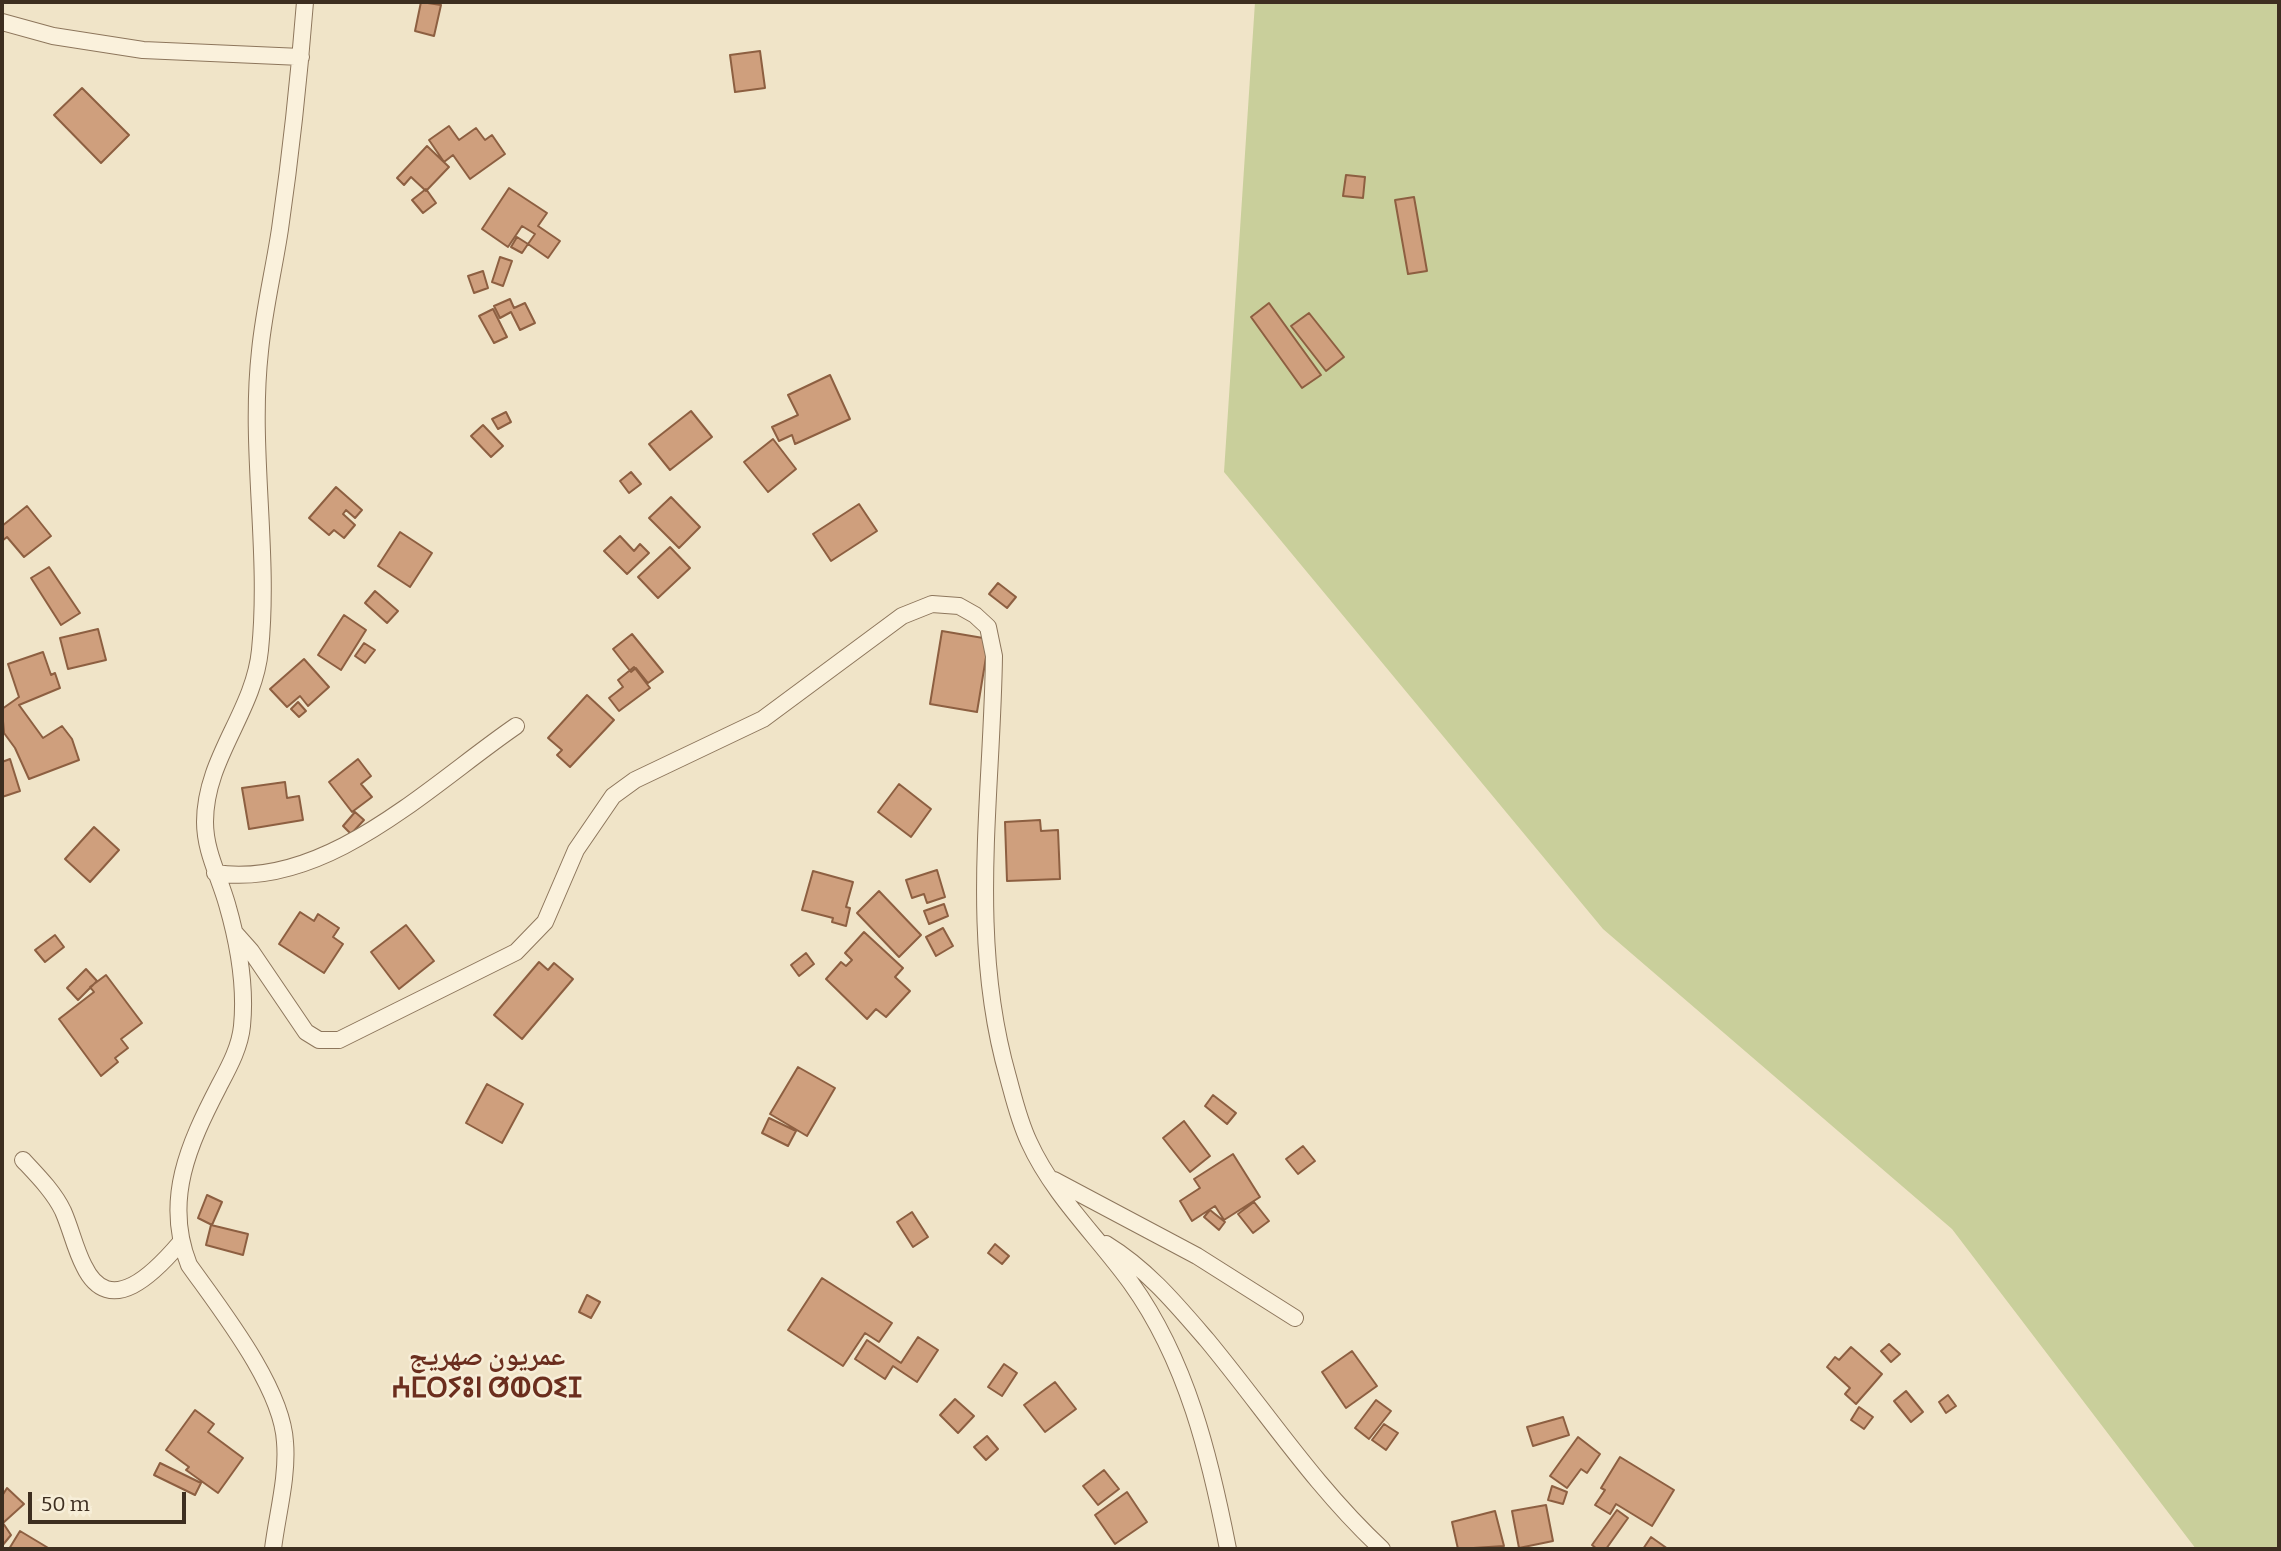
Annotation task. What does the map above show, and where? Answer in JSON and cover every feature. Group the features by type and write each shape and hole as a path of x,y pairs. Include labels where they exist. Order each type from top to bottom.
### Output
{"street":[{"path":"273,1549 286,1443 281,1418 266,1381 189,1265 180,1243 177,1218 180,1176 190,1147 241,1039 242,980 235,933 215,873 206,835 207,795 213,771 249,699 257,675 260,648 262,522 257,415 260,351 281,218 305,2"},
{"path":"2,22 53,36 143,50 301,57"},
{"path":"235,933 251,951 306,1032 319,1040 339,1040 485,968 530,940 557,900 576,850 601,809 613,796 635,780 763,719 911,611 932,604 959,606 975,615 988,627 994,656 983,882 990,999 1018,1115 1048,1177 1132,1284 1159,1327 1181,1376 1205,1444 1228,1549"},
{"path":"215,873 250,875 291,867 334,853 387,819 516,726"},
{"path":"23,1160 61,1207 83,1265 99,1286 117,1291 133,1286 161,1265 180,1243"},
{"path":"1048,1177 1197,1256 1295,1318"},
{"path":"1095,1237 1142,1269 1186,1315 1321,1486 1382,1549"}],"green space":[{"path":"1255,2 2279,2 2279,1549 2196,1549 1952,1229 1603,929 1224,472"}],"building":[{"path":"421,2 441,5 434,36 415,31"},
{"path":"760,51 765,88 735,92 730,55"},
{"path":"82,88 129,135 101,163 54,115"},
{"path":"449,126 459,140 476,128 485,140 492,135 505,154 470,179 453,155 444,162 429,140"},
{"path":"427,146 449,167 426,191 411,177 404,185 397,178"},
{"path":"1346,175 1365,177 1363,198 1343,196"},
{"path":"509,188 547,213 538,226 560,241 548,258 528,244 535,234 522,226 508,247 482,229"},
{"path":"426,189 436,203 423,213 412,200"},
{"path":"1414,197 1427,271 1408,274 1395,200"},
{"path":"517,237 528,244 522,253 511,247"},
{"path":"500,257 512,261 503,286 492,282"},
{"path":"483,271 488,288 474,293 468,276"},
{"path":"510,299 514,308 525,303 535,323 520,330 511,312 500,318 494,306"},
{"path":"1269,303 1321,375 1302,388 1251,317"},
{"path":"493,309 507,337 494,343 479,316"},
{"path":"1309,313 1344,357 1326,371 1291,326"},
{"path":"830,375 850,419 795,444 792,435 779,441 772,427 798,415 788,395"},
{"path":"691,411 712,437 670,470 649,444"},
{"path":"506,412 511,422 498,429 492,419"},
{"path":"483,425 503,446 491,457 471,436"},
{"path":"773,439 796,469 768,492 744,462"},
{"path":"631,472 641,484 629,493 620,481"},
{"path":"336,487 362,510 355,518 346,510 343,514 355,525 344,538 334,530 329,535 309,518"},
{"path":"671,497 700,527 679,548 649,518"},
{"path":"859,504 877,531 831,561 813,534"},
{"path":"27,506 51,536 24,557 7,537 2,541 2,526"},
{"path":"400,532 432,553 410,587 378,566"},
{"path":"620,536 634,551 640,544 649,553 627,574 604,551"},
{"path":"670,547 690,568 658,598 638,577"},
{"path":"49,567 80,613 61,625 31,578"},
{"path":"998,583 1016,597 1007,608 989,594"},
{"path":"375,591 398,611 387,623 365,603"},
{"path":"344,615 366,630 341,670 318,655"},
{"path":"98,629 106,660 68,669 60,638"},
{"path":"942,631 989,639 977,712 930,704"},
{"path":"632,634 663,672 648,683 636,668 631,672 613,649"},
{"path":"364,643 375,650 365,663 355,656"},
{"path":"43,652 51,675 55,673 60,688 19,705 43,738 62,726 72,739 79,760 29,779 15,748 4,733 2,709 19,697 8,664"},
{"path":"304,659 329,687 308,706 300,696 287,707 270,689"},
{"path":"634,667 650,688 619,711 609,698 623,687 618,680"},
{"path":"587,695 614,720 570,767 557,755 562,750 548,738"},
{"path":"298,702 306,711 299,717 291,709"},
{"path":"10,759 20,791 2,797 2,762"},
{"path":"358,759 371,776 361,784 372,797 352,812 329,782"},
{"path":"285,782 287,798 299,796 303,820 249,829 242,788"},
{"path":"899,784 931,809 911,837 878,812"},
{"path":"355,812 364,820 351,834 343,826"},
{"path":"1040,820 1041,831 1058,830 1060,879 1007,881 1005,822"},
{"path":"94,827 119,850 90,882 65,859"},
{"path":"937,870 945,897 927,903 924,894 912,898 906,880"},
{"path":"813,871 853,882 846,907 850,908 846,926 832,922 833,918 802,910"},
{"path":"879,891 921,935 899,957 857,913"},
{"path":"944,904 948,916 929,924 924,911"},
{"path":"300,912 314,921 318,914 339,928 333,937 343,944 324,973 279,944"},
{"path":"406,925 434,961 399,989 371,952"},
{"path":"943,928 953,946 936,956 926,937"},
{"path":"864,932 903,968 895,977 910,991 886,1017 876,1009 867,1019 826,979 841,962 846,966 852,960 845,953"},
{"path":"55,935 64,947 45,962 35,950"},
{"path":"806,953 814,964 799,976 791,965"},
{"path":"539,962 548,970 554,963 573,979 522,1039 494,1015"},
{"path":"86,969 97,981 78,1000 67,988"},
{"path":"106,975 142,1023 121,1039 128,1048 115,1058 118,1062 101,1076 59,1019 94,992 90,987"},
{"path":"798,1067 835,1088 807,1136 770,1114"},
{"path":"487,1084 523,1104 502,1143 466,1123"},
{"path":"1213,1095 1236,1113 1227,1124 1205,1106"},
{"path":"769,1118 796,1131 788,1146 762,1133"},
{"path":"1184,1121 1210,1156 1190,1172 1163,1138"},
{"path":"1303,1146 1315,1161 1298,1174 1286,1159"},
{"path":"1233,1154 1260,1197 1224,1220 1215,1206 1192,1221 1180,1201 1200,1188 1194,1179"},
{"path":"207,1195 222,1202 212,1225 198,1218"},
{"path":"1254,1202 1269,1221 1253,1233 1238,1214"},
{"path":"1210,1210 1225,1222 1219,1230 1204,1217"},
{"path":"912,1212 928,1237 913,1247 897,1222"},
{"path":"211,1225 248,1234 243,1255 206,1245"},
{"path":"995,1244 1009,1256 1002,1264 988,1253"},
{"path":"822,1278 892,1323 879,1342 865,1333 843,1366 788,1330"},
{"path":"587,1295 600,1302 591,1318 579,1312"},
{"path":"918,1337 938,1350 917,1382 893,1366 885,1379 855,1359 867,1340 901,1363"},
{"path":"1889,1344 1900,1354 1891,1362 1881,1351"},
{"path":"1851,1347 1882,1374 1856,1404 1845,1394 1850,1388 1827,1367 1835,1357 1839,1360"},
{"path":"1352,1351 1377,1386 1346,1408 1322,1372"},
{"path":"1004,1364 1017,1373 1002,1396 988,1387"},
{"path":"1055,1382 1076,1409 1045,1432 1024,1405"},
{"path":"1906,1391 1923,1412 1911,1422 1894,1401"},
{"path":"1948,1395 1956,1406 1946,1413 1939,1402"},
{"path":"955,1399 974,1416 958,1433 940,1415"},
{"path":"1376,1400 1391,1411 1369,1439 1355,1428"},
{"path":"1859,1407 1873,1417 1864,1429 1851,1420"},
{"path":"195,1410 214,1424 208,1432 243,1458 218,1493 186,1470 189,1467 166,1450"},
{"path":"1563,1417 1569,1435 1533,1446 1527,1427"},
{"path":"1384,1424 1398,1433 1386,1450 1372,1440"},
{"path":"987,1436 998,1449 986,1460 974,1447"},
{"path":"1578,1437 1600,1454 1587,1473 1581,1469 1567,1488 1550,1476"},
{"path":"1620,1457 1674,1490 1652,1526 1616,1504 1610,1514 1595,1505 1605,1490 1601,1488"},
{"path":"160,1463 201,1483 195,1495 154,1475"},
{"path":"1104,1470 1119,1489 1098,1505 1083,1486"},
{"path":"1552,1486 1567,1492 1563,1504 1548,1500"},
{"path":"7,1488 24,1504 3,1523 11,1535 2,1546 2,1496"},
{"path":"1127,1492 1147,1522 1115,1544 1095,1515"},
{"path":"1546,1505 1553,1541 1519,1548 1512,1511"},
{"path":"1617,1510 1628,1518 1606,1549 1597,1549 1592,1545"},
{"path":"1495,1511 1504,1546 1458,1549 1452,1522"},
{"path":"20,1531 50,1549 9,1549"},
{"path":"1651,1537 1668,1549 1643,1549"}],"district":[{"name":"عمريون صهريج ⵄⵎⵔⵢⵓⵏ ⵚⵀⵔⵉⵊ","path":"487,1373"}]}
